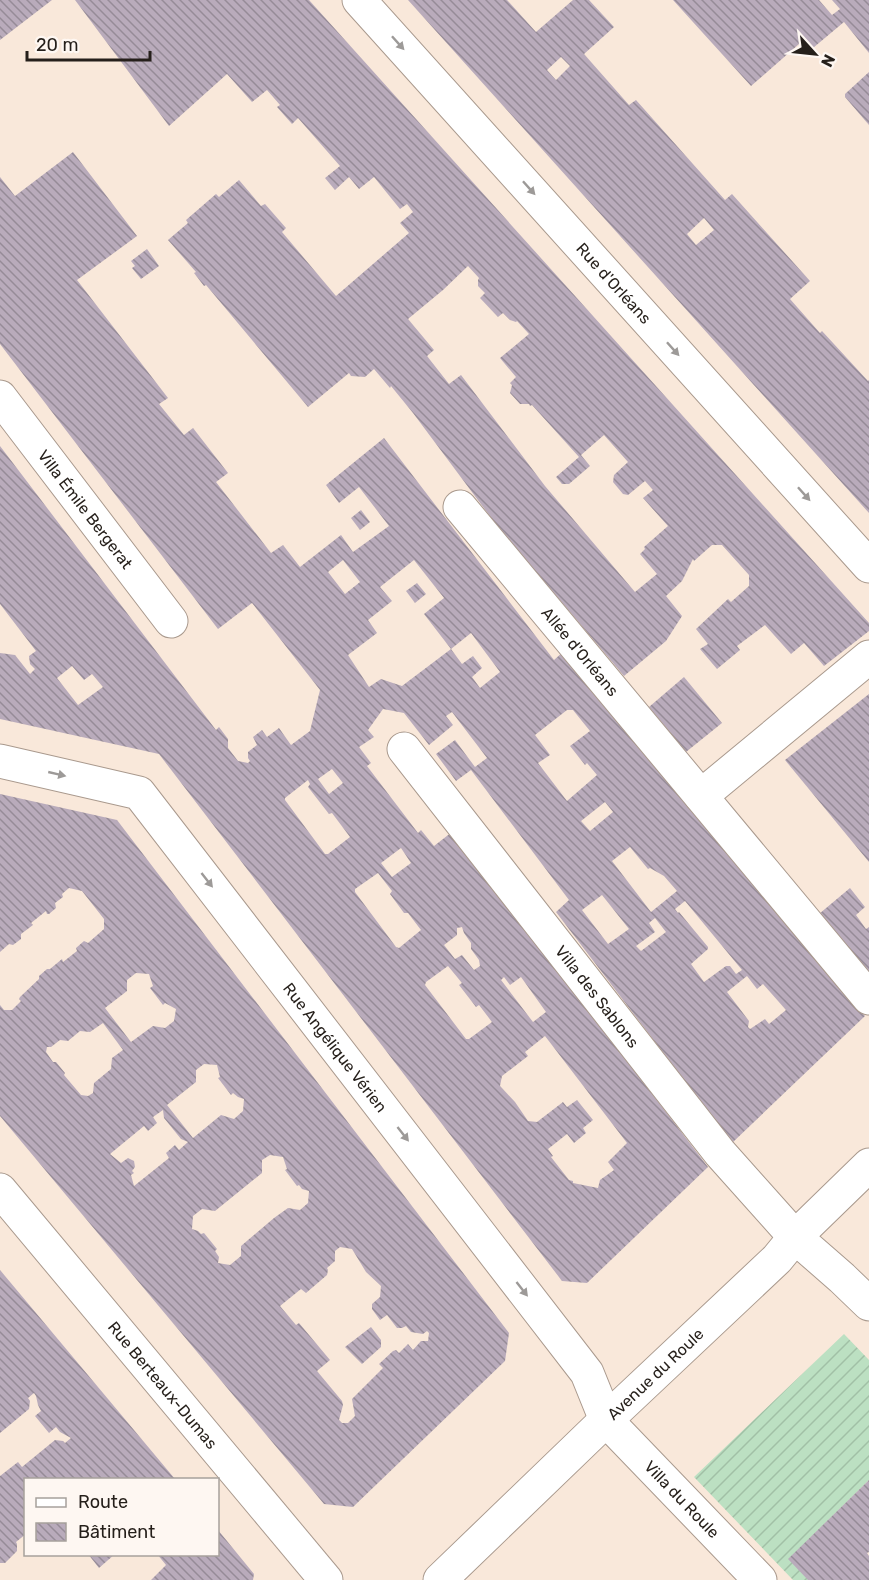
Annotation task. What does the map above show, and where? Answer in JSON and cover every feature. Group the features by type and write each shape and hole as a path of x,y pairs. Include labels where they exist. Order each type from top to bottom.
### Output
{"street":[{"name":"Rue d'Orléans","path":"359,0 869,566"},
{"name":"Villa Émile Bergerat","path":"0,397 171,621"},
{"name":"Allée d'Orléans","path":"460,507 869,998"},
{"path":"701,796 869,657"},
{"name":"Villa des Sablons","path":"404,749 720,1153 795,1237 869,1304"},
{"name":"Rue Angélique Vérien","path":"0,761 139,793 587,1373 606,1420"},
{"name":"Avenue du Roule","path":"440,1580 777,1259 795,1237 869,1165"},
{"name":"Rue Berteaux-Dumas","path":"0,1190 326,1580"},
{"name":"Villa du Roule","path":"606,1420 760,1580"}],"green space":[{"path":"844,1334 869,1360 869,1480 806,1542 808,1580 793,1580 694,1477"}],"building":[{"path":"0,0 52,0 0,40"},
{"path":"75,0 309,0 869,623 869,631 824,666 804,643 791,654 765,625 737,646 740,650 717,669 700,649 708,644 696,629 728,599 731,602 749,586 749,575 722,545 712,545 694,561 693,559 682,581 666,596 682,616 666,641 624,676 498,527 413,413 374,369 365,377 351,376 349,373 308,407 206,285 204,286 194,273 196,272 168,240 188,223 186,220 216,194 219,197 239,180 261,206 265,204 286,228 282,232 336,296 409,233 400,223 413,212 407,204 400,209 374,177 359,189 349,177 335,190 325,178 340,166 298,118 292,124 277,107 280,105 267,90 252,102 227,74 169,126","holes":["468,266 479,278 478,286 485,293 480,298 498,317 503,313 510,320 517,321 529,334 500,358 516,377 510,383 512,385 510,393 520,404 532,405 579,457 556,477 562,484 569,484 590,466 581,455 604,435 628,462 614,475 613,482 623,494 628,495 645,481 653,490 643,498 668,526 644,547 645,549 640,554 657,574 635,592 545,486 461,375 449,384 427,356 434,350 408,319"]},
{"path":"408,0 507,0 536,32 573,0 589,0 614,27 584,54 629,105 636,100 725,200 732,194 810,281 790,299 820,333 822,331 869,380 869,513","holes":["561,57 570,66 556,80 547,70","704,218 714,230 696,245 687,234"]},
{"path":"673,0 819,0 832,15 840,9 832,0 869,0 869,53 844,22 807,53 799,44 751,86"},
{"path":"869,72 869,125 845,97 845,94"},
{"path":"73,152 137,236 77,280 168,398 159,404 184,435 193,428 228,473 216,482 271,553 283,545 300,567 341,535 353,552 389,526 359,487 339,503 326,485 384,438 554,660 564,651 865,1016 732,1143 556,912 569,900 471,770 456,781 436,754 455,740 475,767 487,758 452,712 446,716 453,725 429,745 404,713 383,709 368,730 374,737 359,747 371,763 367,766 418,833 421,830 434,846 452,832 708,1167 587,1283 562,1281 159,754 0,719 0,653 15,655 30,674 35,669 30,664 29,656 36,651 0,604 0,446 216,730 219,727 228,739 228,748 238,761 248,763 250,761 248,752 257,745 253,737 262,730 267,737 279,728 291,745 310,731 320,690 252,603 218,629 0,344 0,177 15,196","holes":["343,560 360,582 345,594 328,572","414,560 444,598 424,614 451,649 402,686 381,679 369,687 348,655 377,633 368,620 392,601 380,587","471,633 500,672 480,688 472,677 482,668 473,656 462,664 451,649","72,666 84,680 92,674 103,687 78,705 57,678","567,710 573,710 590,731 570,746 585,765 587,763 597,775 567,801 538,763 550,755 535,735","332,769 343,783 329,794 318,779","308,780 310,784 308,787 350,837 325,854 285,800","605,802 613,812 590,831 581,821","630,847 648,869 664,876 677,891 651,912 612,861","401,848 411,863 392,877 381,863","378,873 392,891 390,894 404,913 408,913 421,930 399,948 355,892 355,889","602,895 629,929 608,944 582,910","685,901 742,970 736,974 730,966 726,966 704,982 691,964 708,947 675,909","655,918 666,932 641,951 636,946 655,932 649,923","462,927 480,966 474,970 462,955 455,959 444,945 457,935 457,928","448,966 462,983 459,985 476,1007 479,1005 492,1022 466,1039 425,985","747,976 757,989 763,984 786,1010 769,1024 765,1019 750,1029 749,1021 727,992","504,977 510,985 521,977 546,1012 533,1022 501,980","545,1036 627,1143 608,1162 614,1170 600,1180 598,1188 573,1183 551,1157 553,1156 548,1149 567,1134 574,1143 586,1133 583,1128 593,1120 577,1100 567,1107 563,1102 537,1122 528,1121 500,1086 502,1076 528,1056 525,1052"]},
{"path":"147,249 159,266 141,279 132,268 135,266 131,261"},
{"path":"361,510 370,522 360,530 351,518"},
{"path":"417,583 426,594 415,603 406,591"},
{"path":"684,677 722,723 686,752 649,707"},
{"path":"869,694 869,862 785,760"},
{"path":"0,794 117,820 509,1333 505,1361 353,1507 324,1504 0,1116 0,1005 4,1010 12,1010 21,1001 20,997 39,979 39,976 62,959 63,962 77,951 76,948 84,941 88,943 104,929 104,919 82,891 69,888 55,903 56,908 49,914 46,911 21,934 21,939 13,945 9,944 0,952","holes":["136,973 149,974 153,986 150,988 163,1005 165,1003 176,1009 174,1021 165,1028 153,1026 131,1042 105,1008 127,991 127,980","103,1023 123,1050 112,1058 111,1069 94,1083 93,1093 88,1096 81,1095 46,1052 47,1047 51,1047 60,1040 68,1041 80,1031 90,1032","204,1064 217,1065 220,1077 218,1078 231,1095 233,1093 244,1099 243,1111 234,1119 221,1115 193,1138 167,1105 196,1082 196,1070","163,1110 164,1118 181,1139 188,1142 179,1150 175,1145 166,1153 169,1158 134,1186 131,1175 134,1173 132,1171 135,1167 134,1161 128,1158 121,1163 110,1154 144,1126 148,1131 157,1123 153,1117","270,1155 283,1157 287,1169 285,1170 297,1186 309,1191 308,1203 300,1210 288,1208 274,1218 241,1246 241,1256 230,1265 218,1263 219,1257 215,1251 217,1249 204,1233 201,1234 192,1229 193,1216 202,1209 215,1211 262,1173 262,1160","340,1247 352,1249 366,1272 381,1286 380,1297 372,1304 372,1309 380,1320 387,1315 397,1328 406,1326 411,1332 423,1334 427,1331 429,1333 428,1341 421,1341 413,1350 408,1344 399,1353 396,1350 393,1351 379,1364 383,1368 352,1399 355,1416 348,1423 342,1423 339,1420 342,1401 317,1371 330,1360 299,1323 296,1325 280,1306 301,1289 306,1293 327,1275 327,1268 335,1261 335,1251"]},
{"path":"850,888 865,907 856,915 866,929 869,927 869,975 819,914"},
{"path":"0,1270 174,1478 24,1478 24,1536 16,1542 17,1551 5,1563 0,1563 0,1476 18,1462 22,1467 55,1440 65,1443 71,1438 56,1427 49,1433 35,1416 41,1411 34,1393 28,1398 29,1409 0,1433"},
{"path":"371,1327 381,1340 381,1347 362,1364 345,1347"},
{"path":"869,1480 869,1552 867,1553 869,1580 808,1580 788,1559"},
{"path":"219,1531 254,1574 253,1580 151,1580 166,1565 159,1556 219,1556"},
{"path":"90,1556 113,1556 99,1568"}]}
